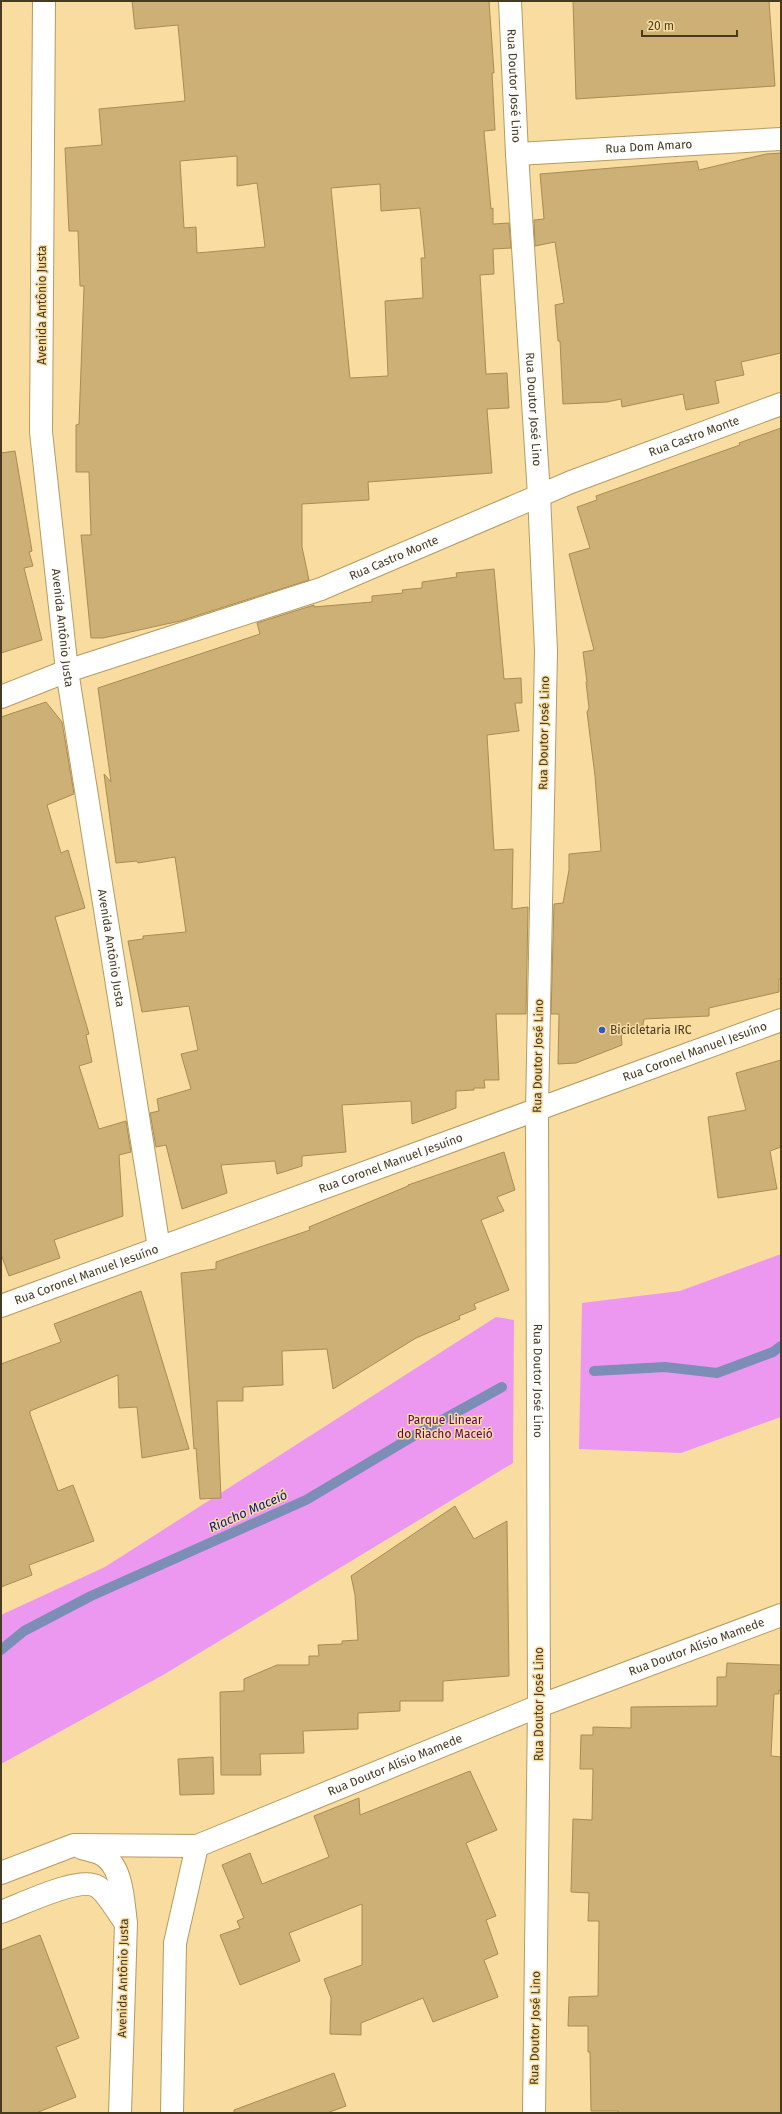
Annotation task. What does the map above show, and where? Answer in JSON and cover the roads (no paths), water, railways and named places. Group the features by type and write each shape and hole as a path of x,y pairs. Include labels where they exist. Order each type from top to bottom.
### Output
{"street":[{"name":"Avenida Antônio Justa","path":"44,1 41,432 67,671 159,1248"},
{"name":"Rua Doutor José Lino","path":"510,1 517,154 539,496 546,651 537,1110 540,1706 534,2113"},
{"name":"Rua Dom Amaro","path":"517,154 781,139"},
{"name":"Rua Castro Monte","path":"1,697 67,671 321,589 539,496 781,404"},
{"name":"Rua Coronel Manuel Jesuíno","path":"1,1306 781,1020"},
{"name":"Rua Doutor Alísio Mamede","path":"1,1873 74,1845 197,1846 540,1706 781,1615"},
{"name":"Avenida Antônio Justa","path":"74,1845 102,1854 111,1864 118,1876 122,1894 126,1923 120,2113"},
{"path":"172,2113 175,1943 197,1846"},
{"path":"1,1912 71,1885 90,1884 99,1887 126,1923"}],"waterway":[{"name":"Riacho Maceió","path":"594,1371 665,1367 717,1373 773,1352 781,1346"},
{"name":"Riacho Maceió","path":"1,1650 24,1631 91,1596 306,1500 417,1434 502,1387"}],"place":[{"name":"Bicicletaria IRC","path":"602,1030"}],"park label":[{"name":"Parque Linear do Riacho Maceió","path":"445,1427"}]}
